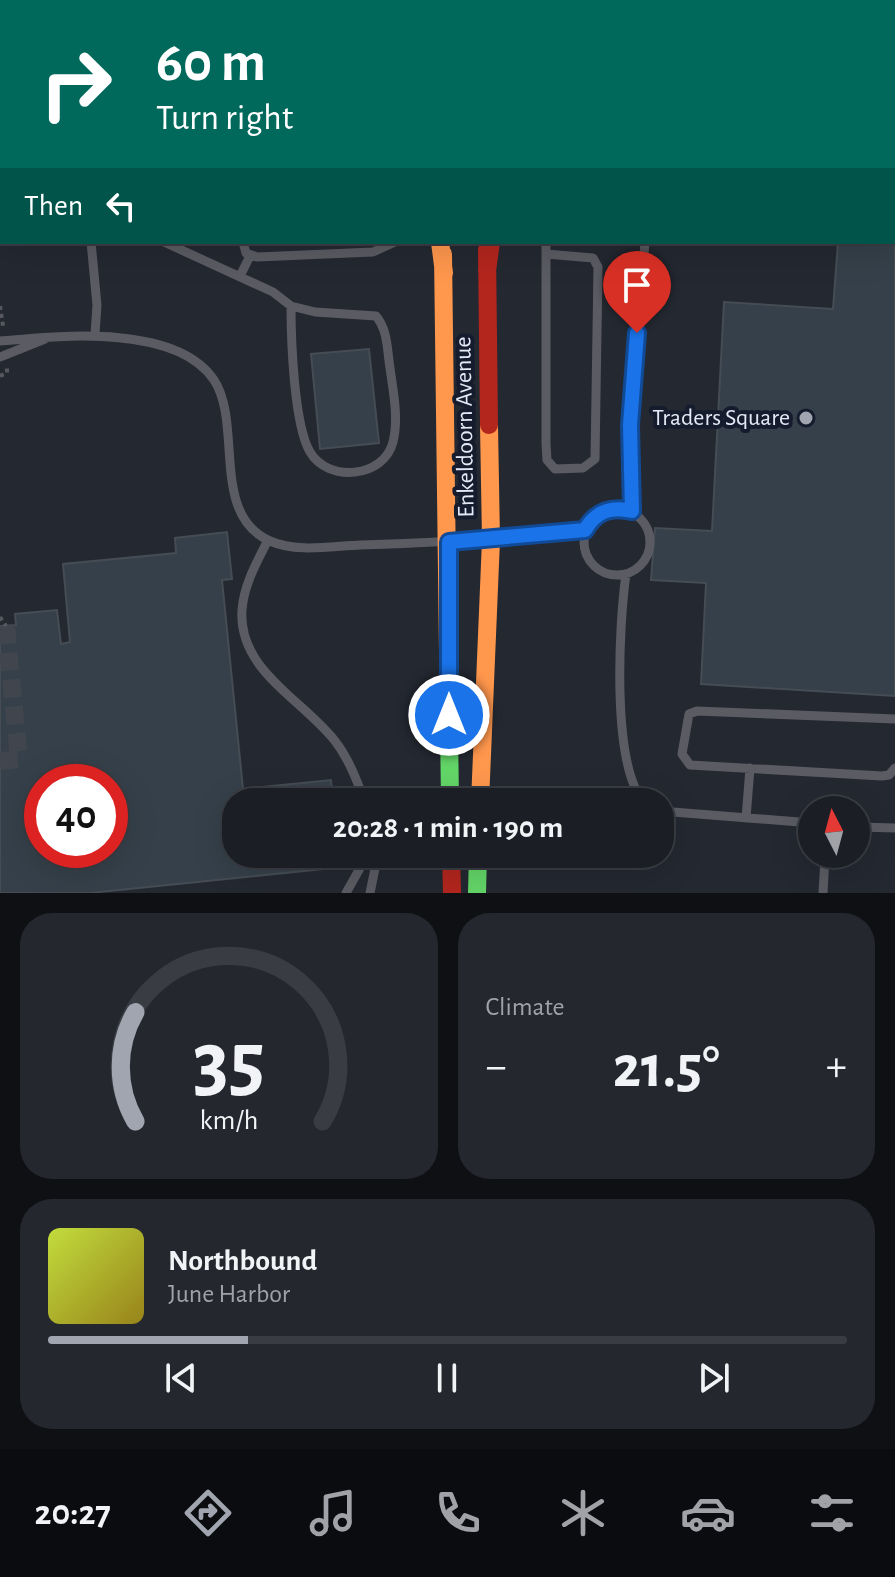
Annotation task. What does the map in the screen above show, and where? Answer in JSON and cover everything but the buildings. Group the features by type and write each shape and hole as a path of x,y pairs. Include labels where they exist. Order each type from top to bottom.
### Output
{"street":[{"name":"Enkeldoorn Avenue","path":"441,244 449,542 450,788"},
{"name":"Enkeldoorn Avenue","path":"481,788 491,540 489,244"},
{"path":"451,868 452,893"},
{"path":"477,893 478,868"}],"lane":[{"path":"91,244 97,305 95,334"},
{"path":"168,244 273,292 291,306 331,314 370,314 381,322 386,335 395,426 393,443 373,466 341,474 327,470 310,453 301,420 291,306"},
{"path":"244,244 250,256"},
{"path":"250,256 373,252 391,244"},
{"path":"546,244 546,254 547,460 555,469 583,468 595,459 598,267 593,258 582,255 546,254"},
{"path":"632,511 630,425 645,244"},
{"path":"240,276 250,256"},
{"path":"3,340 95,334 126,338 178,353 202,367 214,380 221,397 240,509 251,526 268,540 301,547 491,540 585,530"},
{"path":"0,357 56,335"},
{"path":"609,509 632,511 641,518 651,539 644,561 626,574 615,575 595,568 584,550 585,530 598,513 609,509"},
{"path":"268,540 249,579 242,611 251,656 336,743 360,788"},
{"path":"626,574 619,625 624,754 635,788"},
{"path":"895,719 697,711 689,714 682,754 690,765 882,776 889,775 895,768"},
{"path":"746,818 750,768"},
{"path":"674,812 798,823"},
{"path":"870,826 895,828"},
{"path":"346,893 360,868"},
{"path":"370,893 375,868"},
{"path":"822,868 823,893"}],"path":[{"path":"0,306 3,340"},
{"path":"0,617 6,626"}],"tunnel":[{"path":"0,761 19,759 6,626"}],"traffic: fast":[{"path":"448,652 450,788"},
{"path":"477,893 478,868"}],"traffic: slow":[{"path":"440,244 444,273"},
{"path":"443,254 448,652"},
{"path":"481,788 491,540 489,425"}],"traffic: jam":[{"path":"487,271 491,244"},
{"path":"487,250 489,425"},
{"path":"451,868 452,893"}],"place":[{"name":"Traders Square","path":"806,418"}],"route":[{"path":"449,715 449,542 585,530 598,513 621,508 632,511 630,425 637,333"}]}
